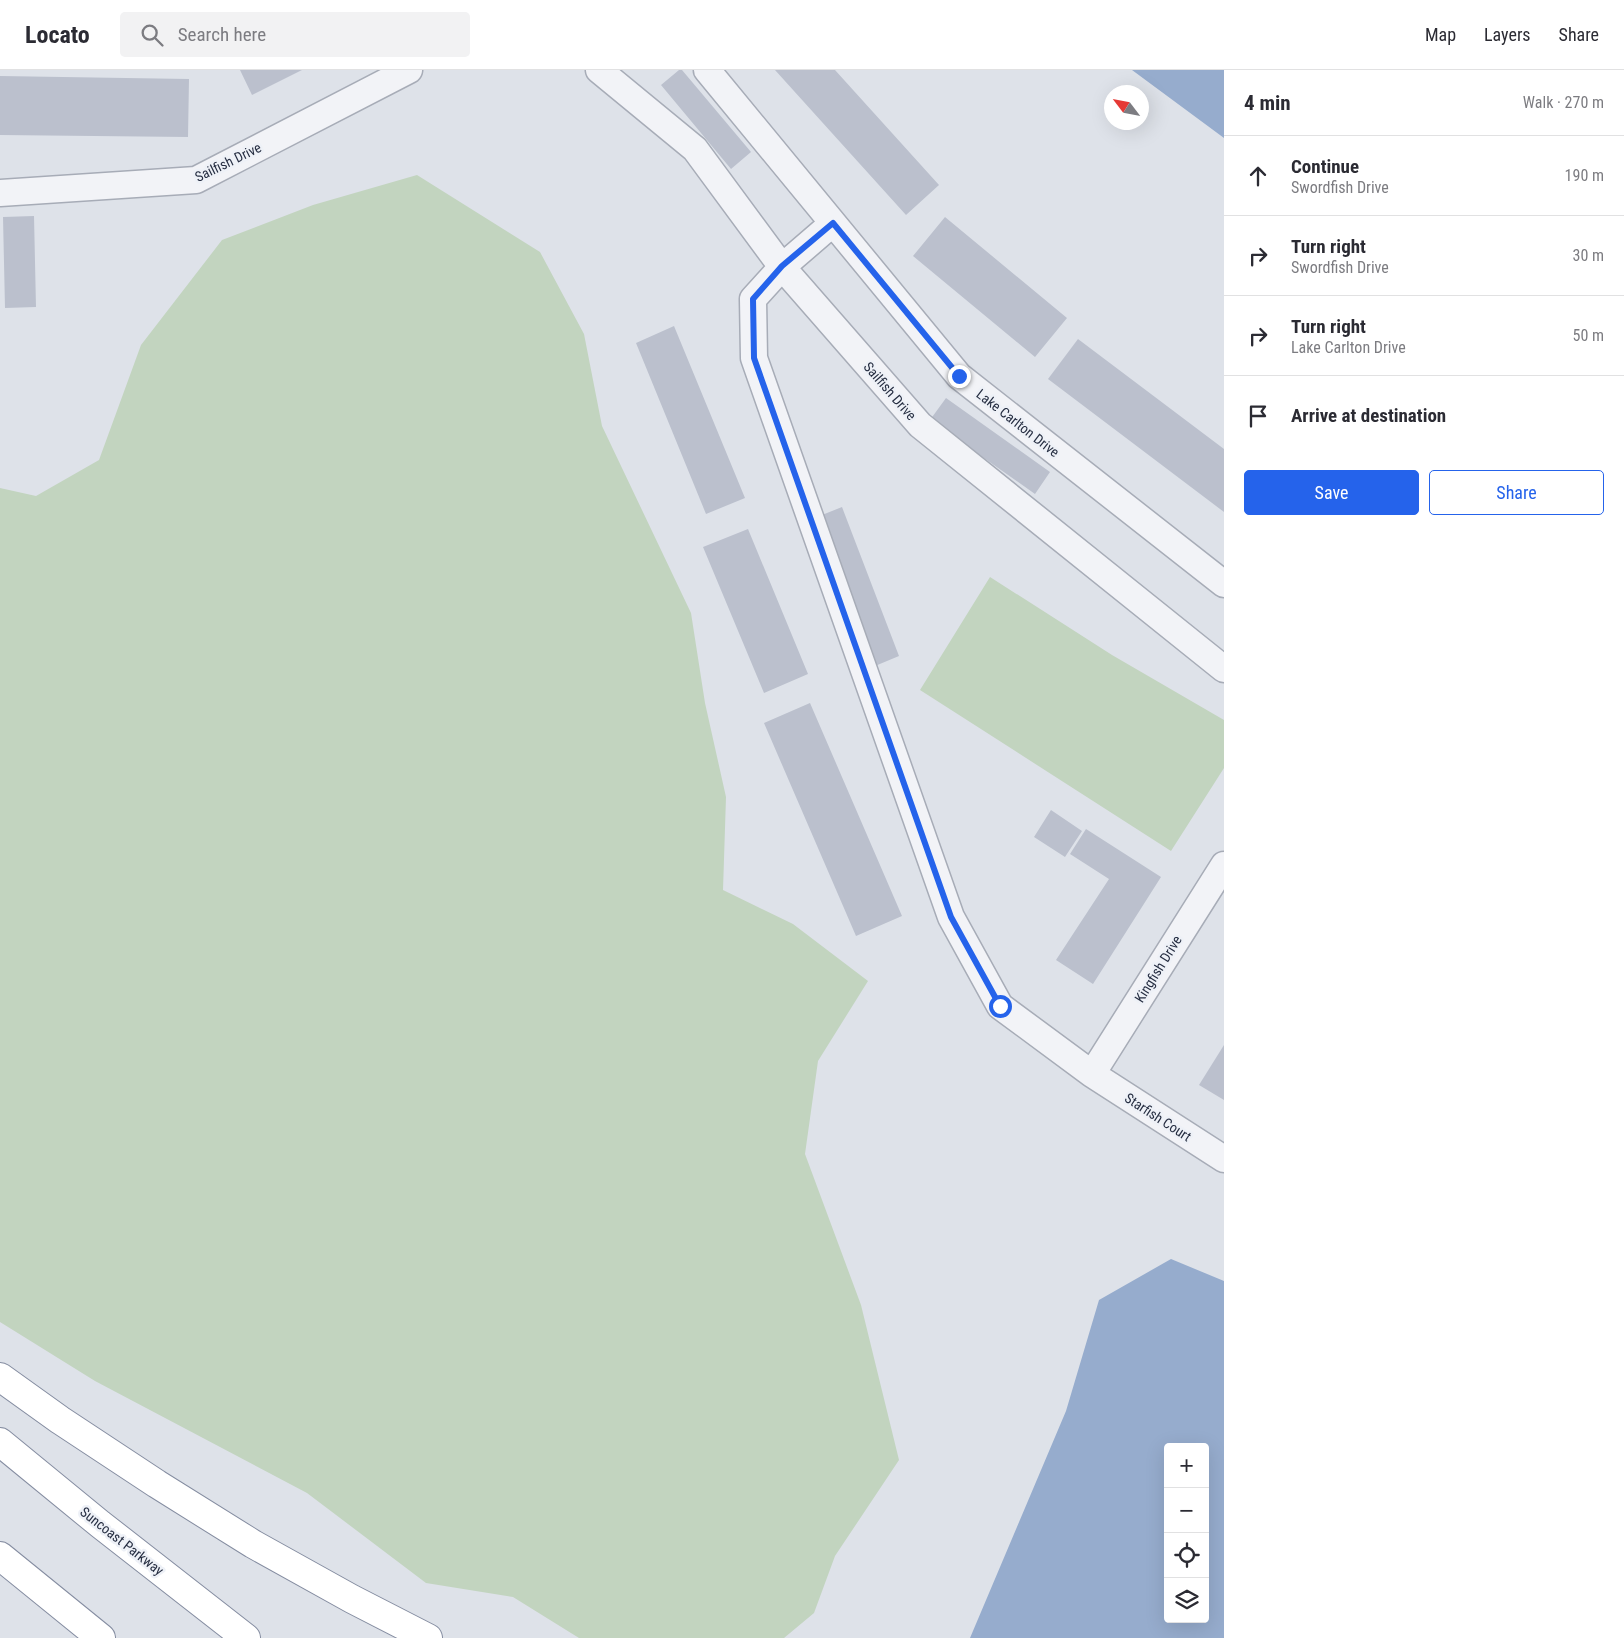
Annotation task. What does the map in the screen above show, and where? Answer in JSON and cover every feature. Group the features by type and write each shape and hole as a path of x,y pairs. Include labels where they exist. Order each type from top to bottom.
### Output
{"highway":[{"path":"0,1377 60,1420 149,1479 252,1544 428,1638"},
{"name":"Suncoast Parkway","path":"0,1442 100,1524 246,1638"},
{"path":"0,1556 101,1638"}],"street":[{"name":"Sailfish Drive","path":"0,193 196,180 410,70"},
{"name":"Sailfish Drive","path":"599,70 695,148 782,266 920,425 1224,669"},
{"name":"Lake Carlton Drive","path":"707,70 959,376 1224,584"},
{"name":"Starfish Court","path":"833,223 782,266 753,299 754,358 951,917 1000,1006 1092,1074 1224,1159"},
{"name":"Kingfish Drive","path":"1092,1074 1224,865"}],"green space":[{"path":"417,175 540,252 584,334 602,426 691,613 705,703 726,797 723,890 793,924 868,981 818,1061 805,1154 861,1305 899,1460 835,1556 814,1613 784,1638 579,1638 513,1597 426,1583 307,1493 95,1381 0,1322 0,488 36,496 99,460 141,345 222,240 313,205"},
{"path":"990,577 1112,655 1224,720 1224,768 1171,851 920,690"}],"water":[{"path":"1132,70 1224,70 1224,138"},
{"path":"1171,1259 1224,1281 1224,1638 970,1638 1066,1411 1099,1300"}],"building":[{"path":"240,70 302,70 252,95"},
{"path":"679,70 682,70 751,152 731,169 661,85"},
{"path":"775,70 835,70 939,185 906,215"},
{"path":"0,76 189,79 188,137 0,135"},
{"path":"34,216 36,307 5,308 3,217"},
{"path":"945,217 1067,318 1035,357 913,256"},
{"path":"674,326 745,498 706,514 636,343"},
{"path":"1078,339 1224,449 1224,512 1048,379"},
{"path":"946,398 1050,472 1035,494 930,420"},
{"path":"842,507 899,656 875,666 817,517"},
{"path":"748,529 808,674 764,693 703,547"},
{"path":"810,703 902,916 856,936 764,723"},
{"path":"1051,810 1082,831 1065,857 1034,837"},
{"path":"1086,829 1161,877 1093,984 1056,960 1109,879 1070,854"},
{"path":"1224,1045 1224,1100 1199,1085"}],"route":[{"path":"959,376 833,223 782,266 753,299 754,358 951,917 1000,1006"}]}
